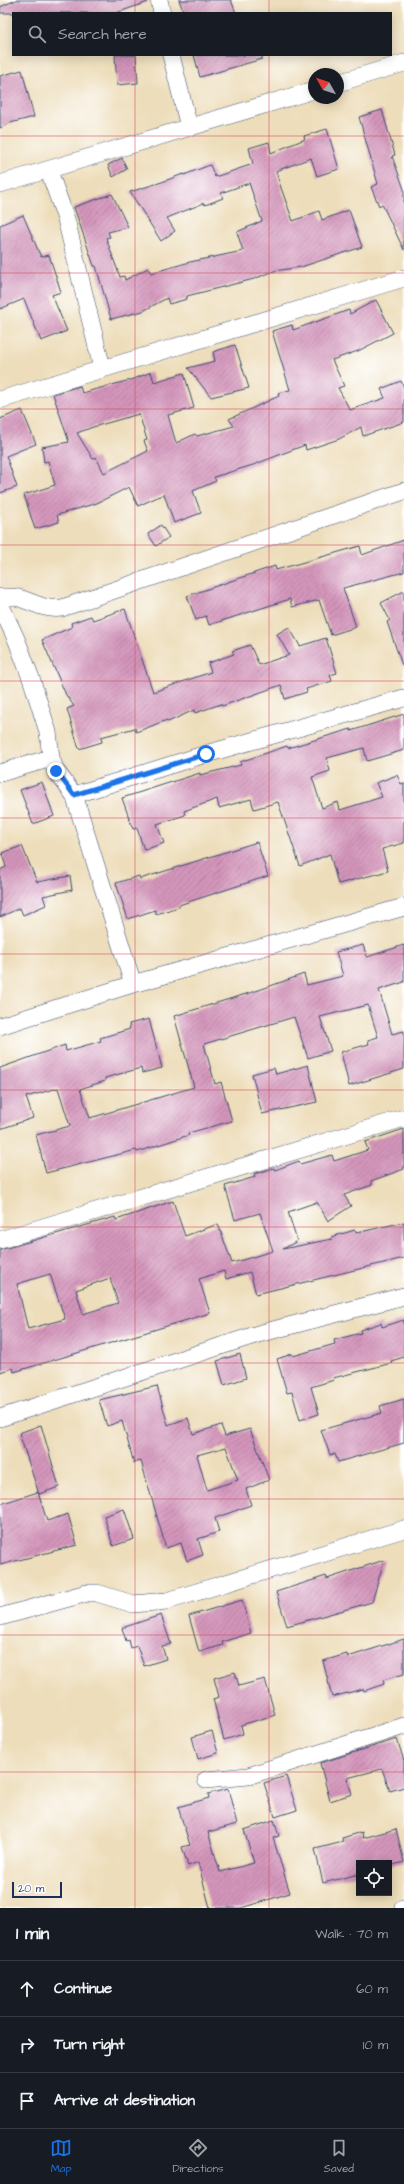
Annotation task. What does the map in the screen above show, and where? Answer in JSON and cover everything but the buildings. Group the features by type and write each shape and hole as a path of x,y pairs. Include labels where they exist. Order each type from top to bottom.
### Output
{"street":[{"path":"158,0 162,12"},
{"path":"171,56 189,127"},
{"path":"344,81 404,63"},
{"path":"0,184 49,171 308,92"},
{"path":"49,171 66,219 102,368"},
{"path":"0,400 404,278"},
{"path":"0,597 21,598 46,608 62,608 404,492"},
{"path":"0,604 17,641 32,681 48,732 51,758 56,771 74,795 133,984"},
{"path":"74,795 206,754 404,698"},
{"path":"0,773 51,758"},
{"path":"0,1026 133,984 404,907"},
{"path":"0,1240 404,1118"},
{"path":"0,1418 258,1334 404,1296"},
{"path":"0,1617 87,1593 97,1593 133,1604 167,1601 404,1529"},
{"path":"206,1780 248,1776 404,1726"}],"route":[{"path":"56,771 74,795 206,754"}]}
